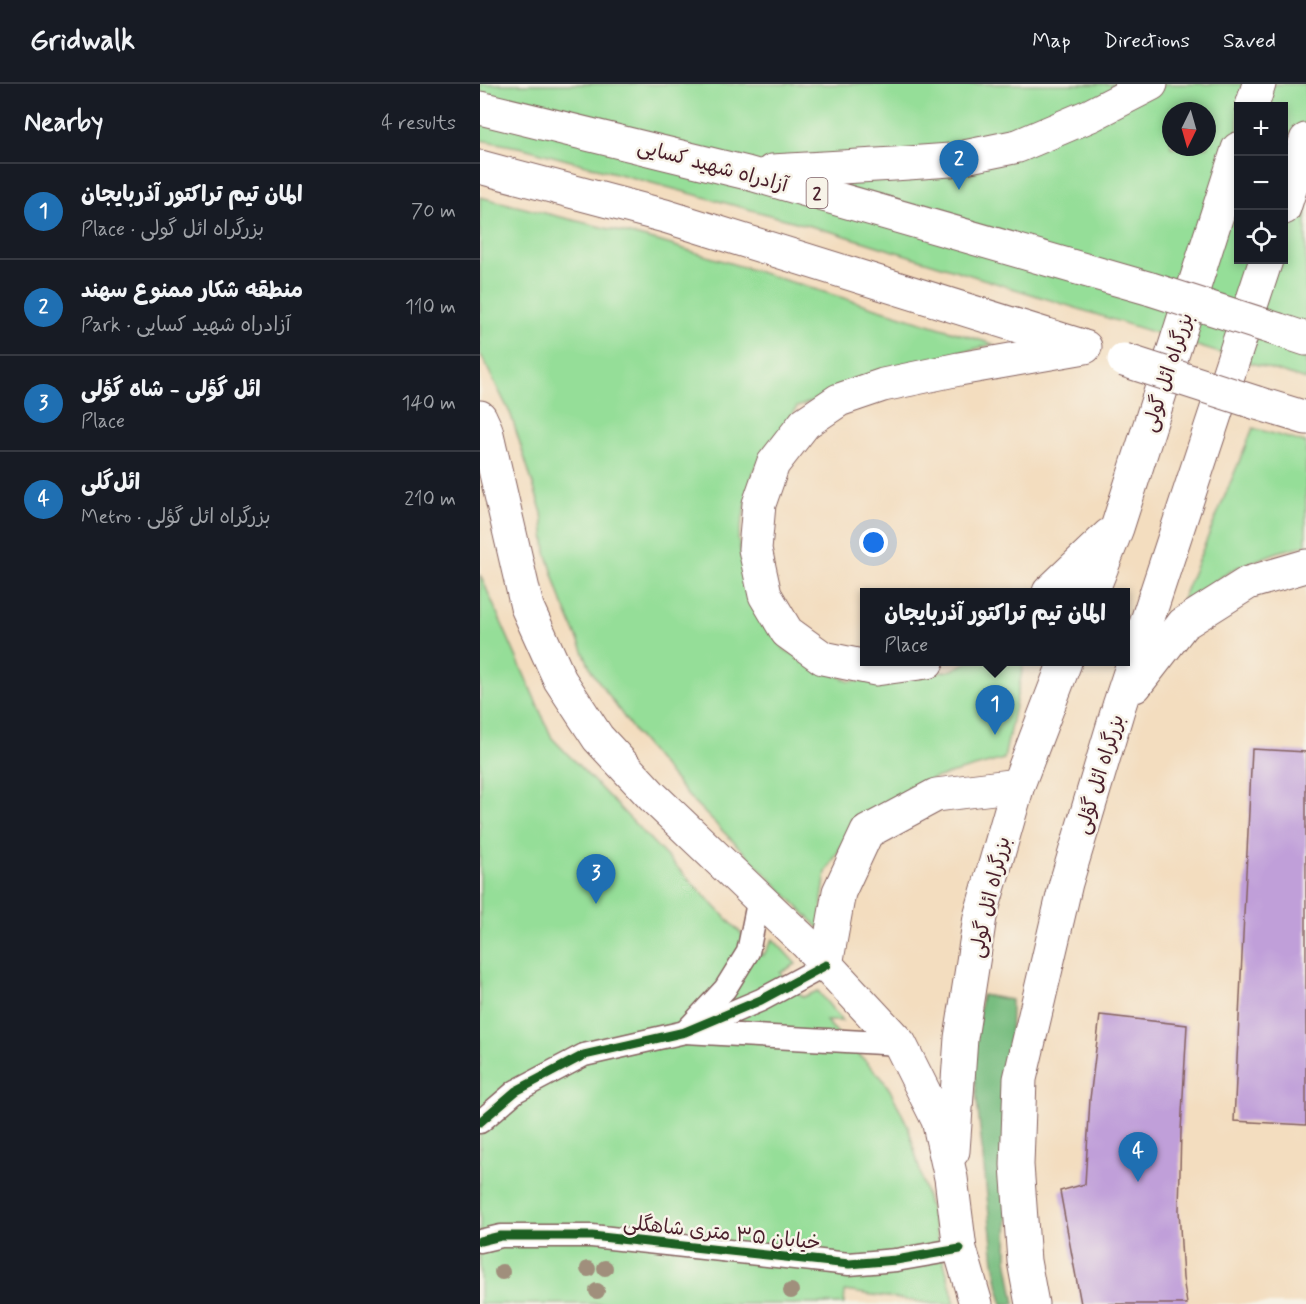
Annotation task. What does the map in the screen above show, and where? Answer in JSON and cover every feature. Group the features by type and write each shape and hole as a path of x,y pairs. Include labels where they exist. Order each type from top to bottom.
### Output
{"highway":[{"path":"747,173 950,160 1018,146 1091,115 1151,84"},
{"path":"1253,102 1260,84"},
{"name":"آزادراه شهید کسایی","path":"480,108 747,173 1151,289 1293,335"},
{"path":"1288,196 1306,140"},
{"name":"بزرگراه ائل گولی","path":"1094,588 1117,528 1237,156"},
{"path":"480,167 665,216 1306,418"},
{"name":"بزرگراه ائل گؤلی","path":"1032,1304 1024,1261 1017,1164 1020,1079 1066,883 1119,706 1265,264"},
{"path":"860,666 823,658 787,632 765,595 755,549 759,504 773,464 805,423 839,400 883,385 1085,347"},
{"path":"480,417 486,430 526,607 560,680 598,738 652,796 806,943 900,1044 938,1120 951,1178 960,1249 976,1304"},
{"path":"1053,588 1117,528"},
{"path":"1119,706 1183,624 1248,583 1306,566"},
{"path":"862,666 876,669 898,666"},
{"name":"بزرگراه ائل گولی","path":"951,1178 962,1038 980,916 1018,786 1063,666"},
{"path":"826,965 839,892 867,832 936,795 1018,786"}],"street":[{"path":"685,1032 725,989 748,952 759,898"},
{"path":"480,1122 516,1091 584,1056 685,1032 761,1000 826,965"},
{"path":"685,1032 900,1044"},
{"name":"خیابان ۳۵ متری شاهگلی","path":"480,1241 501,1236 592,1236 849,1264 896,1260 960,1249"}],"green space":[{"path":"480,84 1306,84 1306,380 836,233 523,148 480,140"},
{"path":"480,197 658,241 993,344 879,375 797,407 754,470 738,539 752,603 785,650 848,681 890,682 952,670 960,666 1023,666 1004,759 931,779 870,812 841,847 826,872 821,930 688,796 636,734 592,672 562,602 546,552 542,513 511,415 480,353"},
{"path":"1253,428 1306,443 1306,545 1278,552 1236,568 1181,602"},
{"path":"480,574 552,738 763,956 773,939 796,964 780,973 803,997 818,991 842,1021 826,1021 882,1078 890,1090 908,1126 955,1304 934,1304 845,1291 844,1304 480,1304"},
{"path":"982,995 1011,1000 1007,1258 1015,1304 1002,1304 994,1262 972,1054"}],"building":[{"path":"1252,749 1306,752 1306,1125 1234,1121"},
{"path":"1100,1015 1187,1025 1179,1210 1187,1304 1081,1304 1060,1191 1085,1184 1090,1099"}],"cycle path":[{"path":"480,1122 516,1091 584,1055 685,1032 761,1000 826,965"},
{"path":"480,1241 501,1236 592,1236 849,1264 896,1260 960,1249"}],"place":[{"name":"منطقه شکار ممنوع سهند","path":"959,190"},
{"name":"المان تیم تراکتور آذربایجان","path":"995,735"},
{"name":"ائل گؤلی - شاه گؤلی","path":"596,904"},
{"name":"ائل‌گلی","path":"1138,1182"}]}
